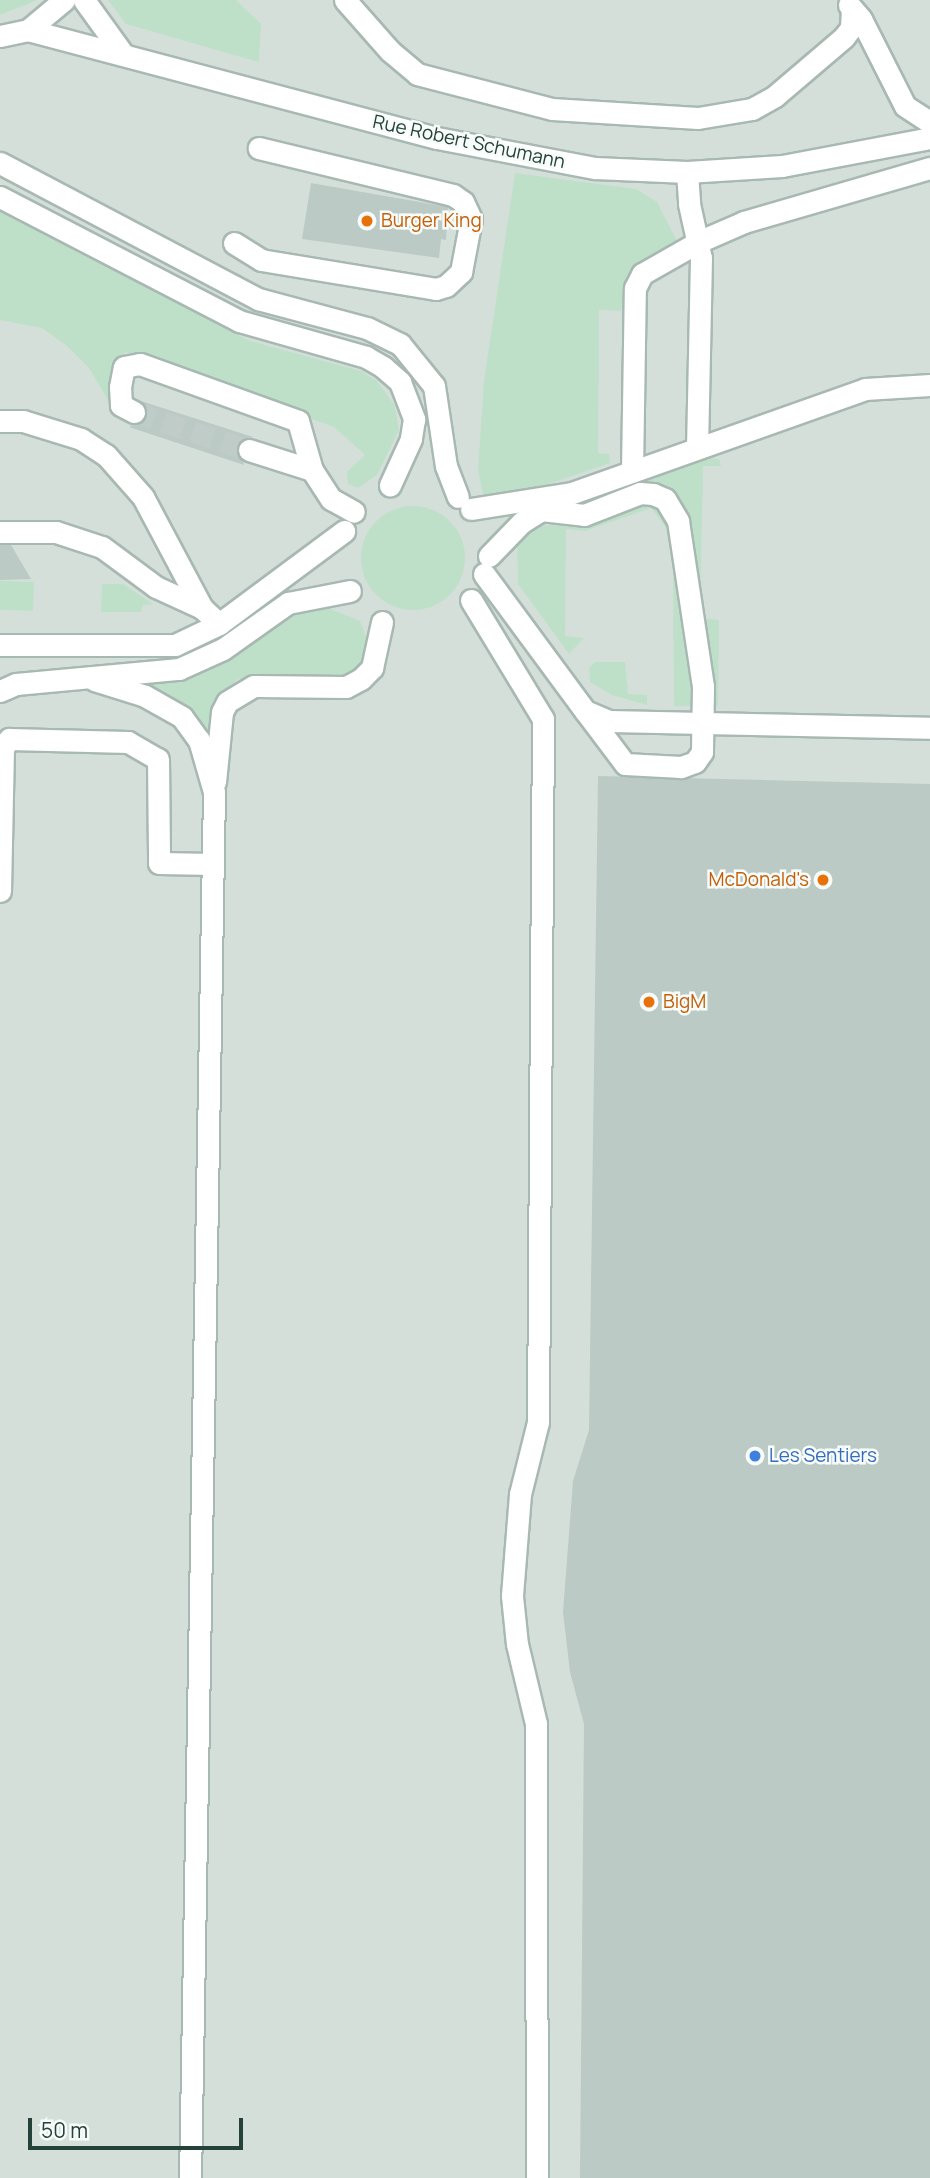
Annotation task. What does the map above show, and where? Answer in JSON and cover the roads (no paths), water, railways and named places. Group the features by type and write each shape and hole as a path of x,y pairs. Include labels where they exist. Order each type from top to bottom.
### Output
{"street":[{"path":"9,37 64,0"},
{"path":"84,0 125,56"},
{"path":"345,0 417,74 552,109 698,118 752,109 775,96 844,37 851,28 849,5"},
{"path":"849,5 861,19 905,106 930,122"},
{"name":"Rue Robert Schumann","path":"9,37 125,56 513,156 595,168 687,172 782,166 930,138"},
{"path":"234,243 261,260 436,289 446,286 461,272 471,219 463,202 453,195 259,148"},
{"path":"0,163 258,299 367,328 400,344 435,386 441,446 464,503 572,493"},
{"path":"632,471 635,288 642,274 698,242 744,222 930,168"},
{"path":"687,172 688,204 698,242 697,448"},
{"path":"0,197 239,321 366,357 383,367 400,382 414,419 411,439 390,485"},
{"path":"0,645 175,645 219,624 349,522 312,470 298,421 140,363 124,367 120,387 121,405 134,412"},
{"path":"541,510 584,515 640,494 665,499 678,521 703,687 702,752 695,762 681,767 625,764 585,711 486,565 541,510 572,493 865,389 930,385"},
{"path":"0,421 23,421 81,439 106,455 143,497 202,608"},
{"path":"249,450 312,470"},
{"path":"0,532 56,532 102,547 156,587 202,608 219,624"},
{"path":"0,691 16,684 159,674 199,663 288,603 350,591"},
{"path":"471,600 543,719 538,1422 520,1494 512,1596 517,1644 536,1724 534,2148 537,2178"},
{"path":"190,2178 214,792 222,712 228,702 254,687 346,687 361,679 372,668 382,622"},
{"path":"94,680 145,696 182,717 199,740 214,792"},
{"path":"585,711 608,721 930,728"},
{"path":"0,891 3,748 9,739 128,742 158,759 159,863 213,864"},
{"path":"524,2178 534,2148"}],"tunnel":[{"path":"134,412 249,450"}],"place":[{"name":"Burger King","path":"367,221"},
{"name":"McDonald's","path":"823,880"},
{"name":"BigM","path":"649,1002"},
{"name":"Les Sentiers","path":"755,1456"}]}
